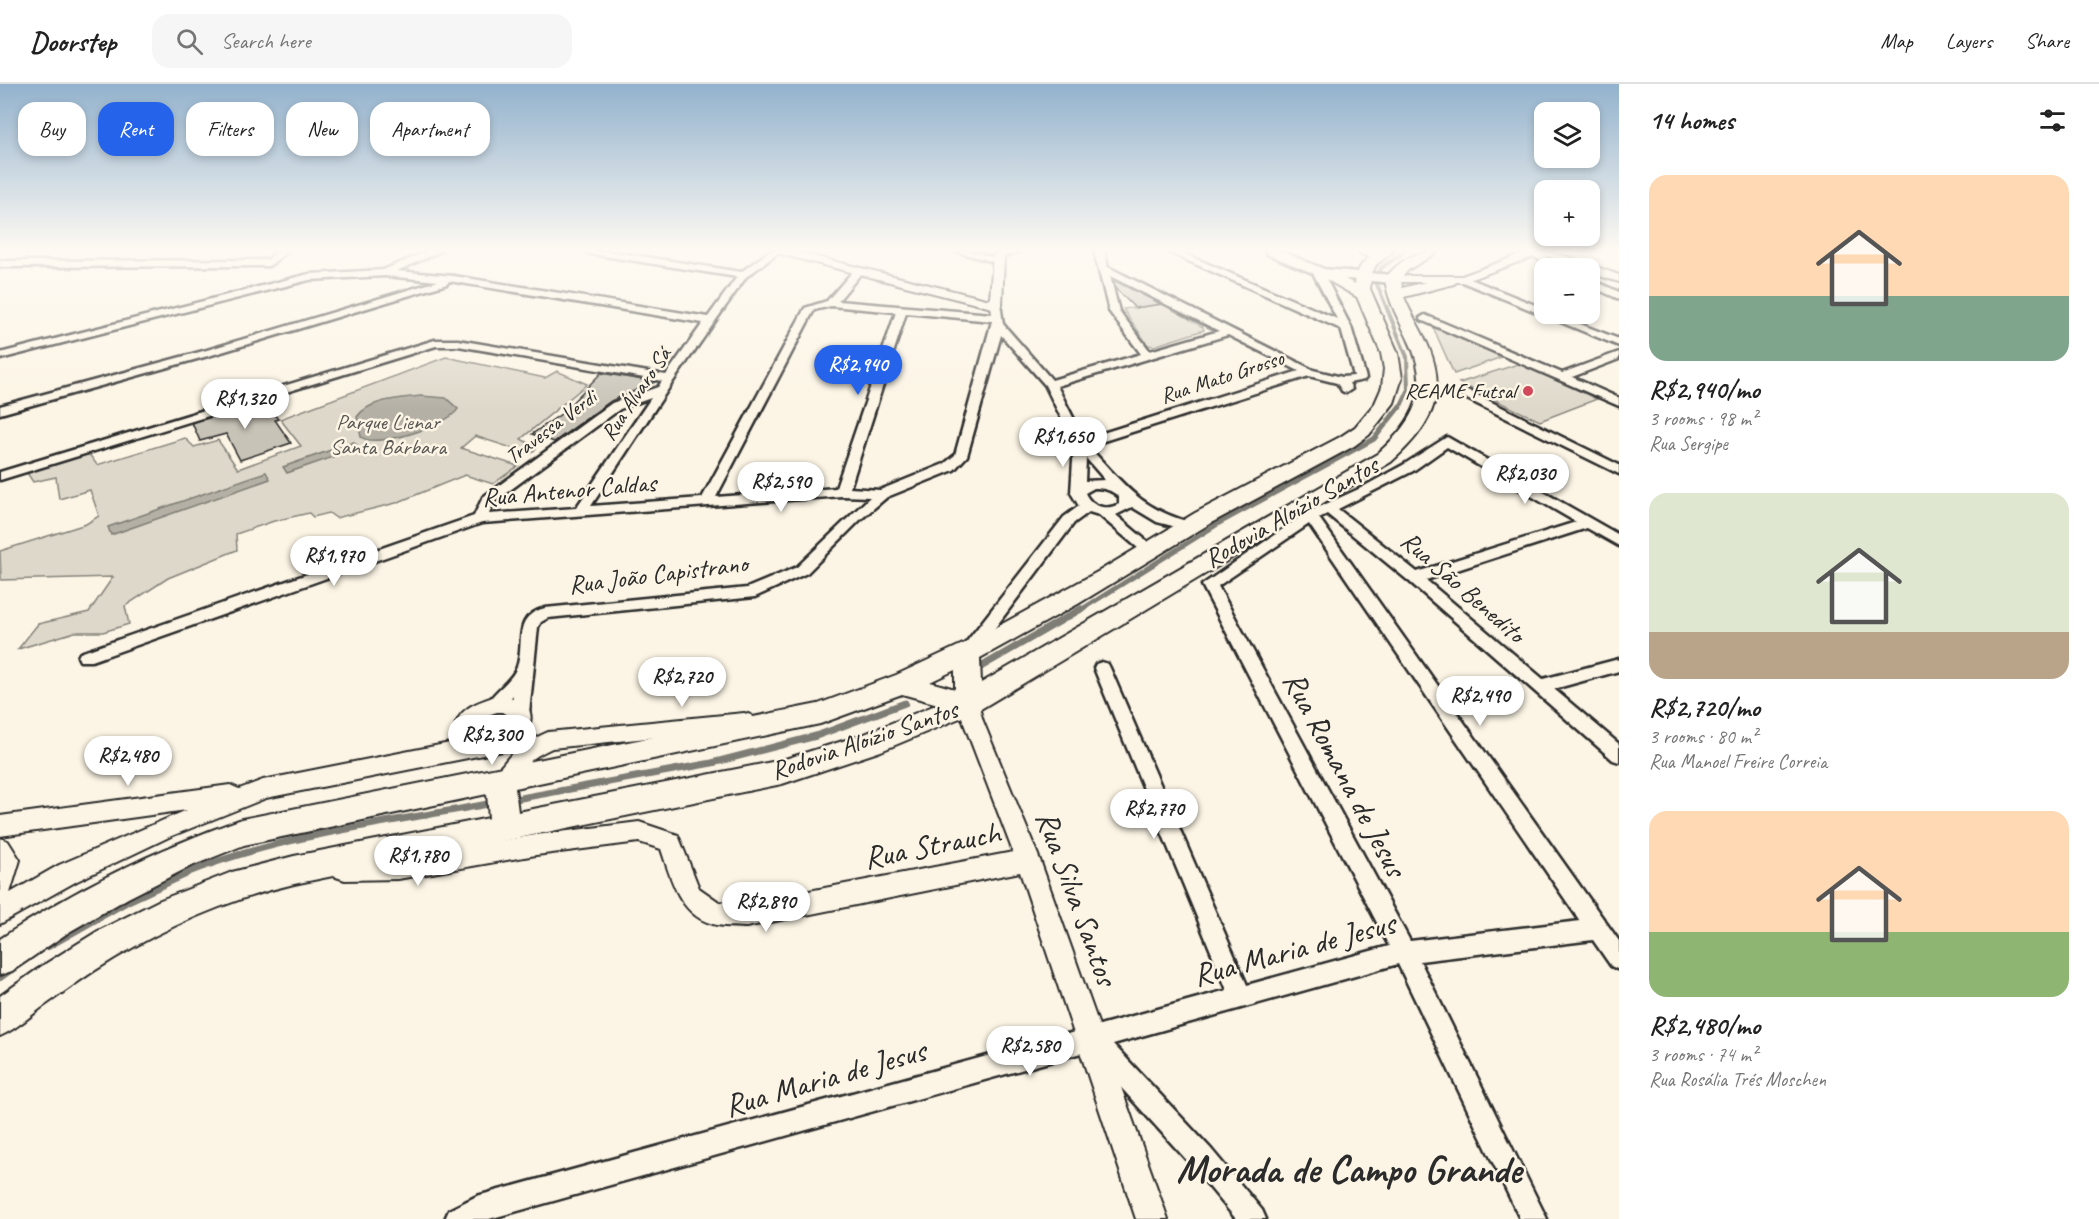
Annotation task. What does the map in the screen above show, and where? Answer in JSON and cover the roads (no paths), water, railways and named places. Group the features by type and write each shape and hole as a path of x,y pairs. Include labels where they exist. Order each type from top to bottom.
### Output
{"main road":[{"name":"Rodovia Aloízio Santos","path":"0,1018 66,969 115,937 233,886 294,870 503,804 820,714 868,698 967,654 1150,551 1188,526 1360,433 1383,408 1390,392 1393,369 1372,304"},
{"name":"Rodovia Aloízio Santos","path":"0,959 44,927 99,896 197,848 242,832 782,772 871,743 969,703 1384,458 1405,441 1420,420 1428,390 1428,375 1421,348 1400,304"},
{"path":"901,684 969,703 967,654"}],"street":[{"path":"0,356 170,304"},
{"path":"0,410 211,352 371,304"},
{"path":"606,304 710,321"},
{"name":"Rua Álvaro Sá","path":"580,512 722,304"},
{"path":"706,503 810,309 828,304"},
{"path":"842,304 902,309 997,322"},
{"path":"992,304 996,305 997,322 1050,384 1080,444 1124,494 1126,505 1123,508 1104,512"},
{"path":"1112,304 1114,311 1148,356"},
{"path":"1173,304 1309,372 1344,385 1360,378 1346,327 1335,304"},
{"path":"1293,304 1346,327"},
{"path":"842,492 902,309"},
{"path":"1425,318 1619,402"},
{"name":"Rua Antenor Caldas","path":"86,657 480,519 842,492 882,494 949,467 961,456 997,322"},
{"path":"1573,324 1619,343"},
{"path":"1050,384 1228,332"},
{"path":"0,476 435,343 458,343 666,384"},
{"path":"1562,376 1619,355"},
{"name":"Rua Mato Grosso","path":"1080,444 1309,372"},
{"name":"Travessa Verdi","path":"480,519 488,500 616,406 666,384"},
{"path":"1467,394 1619,470"},
{"path":"1619,541 1447,441 1399,473 1319,512 1619,959"},
{"path":"1080,444 1078,493 1082,502 1088,507 1104,512 1150,551"},
{"path":"1078,493 1084,486 1096,483 1111,485 1146,512 1188,526"},
{"name":"Rua João Capistrano","path":"521,715 530,627 535,618 545,613 750,593 802,570 855,517 882,494"},
{"path":"967,654 1070,520 1088,507"},
{"name":"Rua São Benedito","path":"1319,512 1415,578 1619,755"},
{"name":"Rua Romana de Jesus","path":"1319,512 1210,585 1404,952 1534,1219"},
{"path":"1415,578 1588,523"},
{"path":"1539,687 1619,664"},
{"path":"1102,668 1241,998"},
{"path":"496,704 524,671"},
{"name":"Rua Silva Santos","path":"969,703 973,721 1028,860 1152,1219"},
{"path":"432,754 477,710 496,704 506,704 548,740"},
{"path":"503,804 526,752 548,740 820,714"},
{"path":"0,826 263,789 432,754 485,746 509,739 516,733 521,715"},
{"path":"465,724 467,738 485,746 503,804 523,843 536,845"},
{"path":"0,912 68,873 160,830 263,789"},
{"name":"Rua Strauch","path":"294,870 398,868 536,845 639,832 670,842 690,895 714,913 746,915 1028,860"},
{"path":"0,848 8,860 0,889"},
{"name":"Rua Maria de Jesus","path":"458,1219 477,1209 1404,952 1598,929"},
{"path":"1091,1038 1202,1158 1253,1219"}],"waterway":[{"path":"1385,304 1407,357 1408,391 1400,408"},
{"path":"1079,611 1221,522 1374,439 1400,406"},
{"path":"979,668 1081,609"},
{"path":"510,800 712,763 816,736 905,703"},
{"path":"181,875 219,861 296,840 494,803"},
{"path":"48,946 129,900 185,874"},
{"path":"0,977 11,969"}],"place":[{"name":"REAME Futsal","path":"1528,391"}],"district":[{"name":"Morada de Campo Grande","path":"1349,1169"}],"park label":[{"name":"Parque Lienar Santa Bárbara","path":"388,434"}]}
